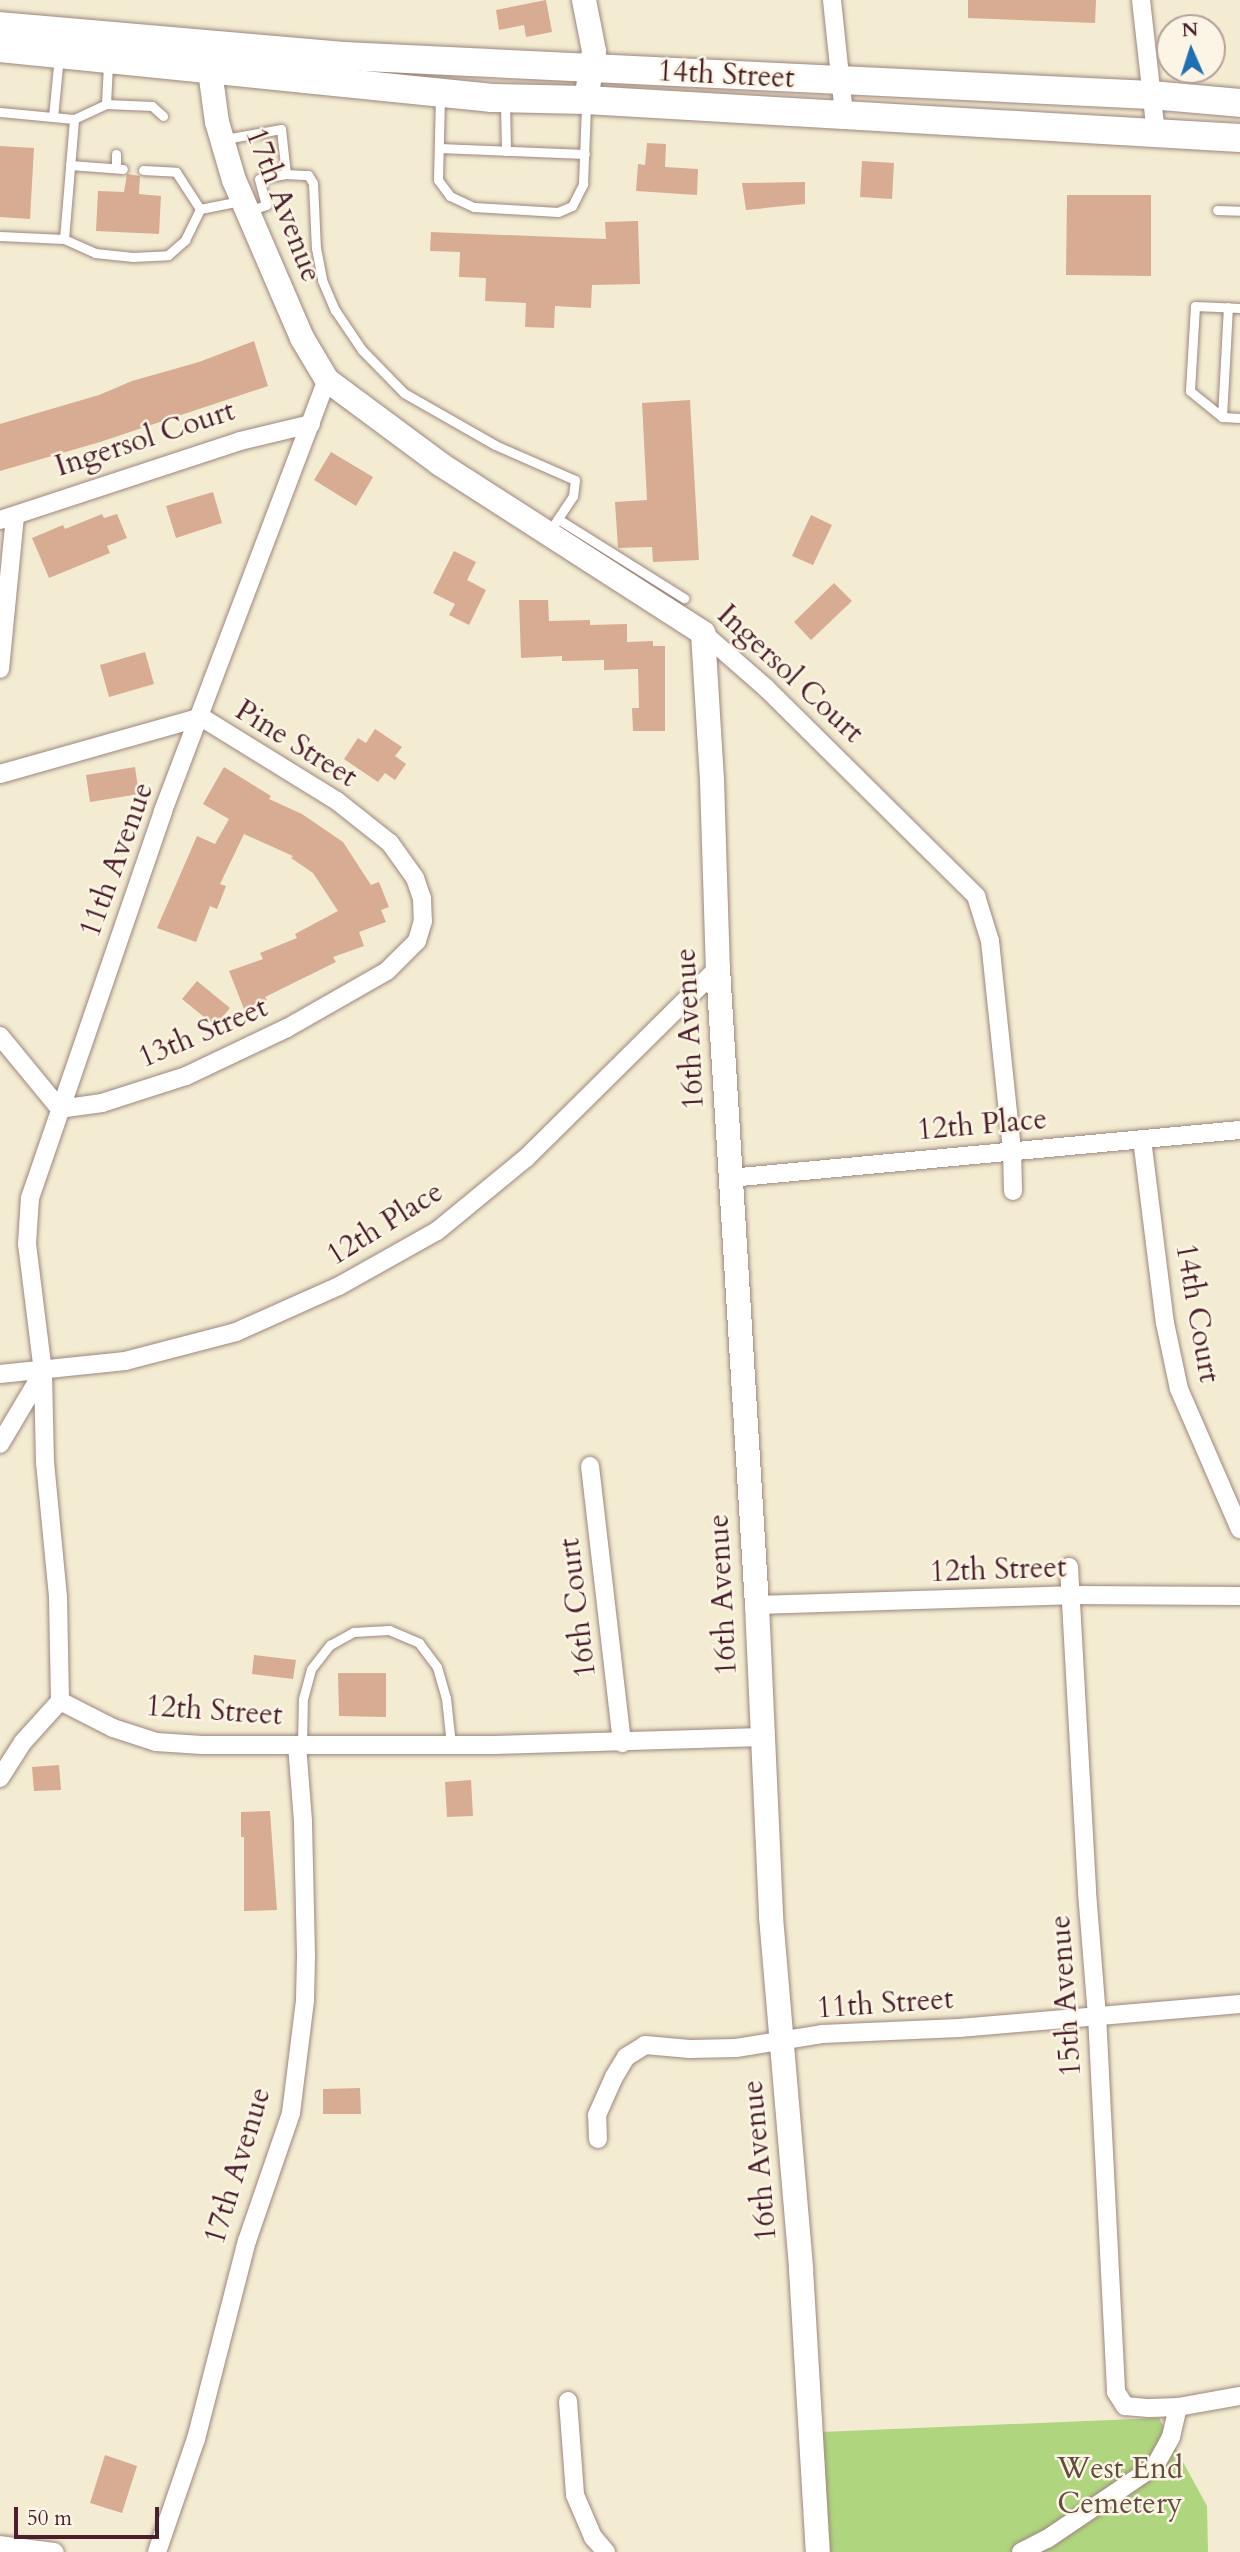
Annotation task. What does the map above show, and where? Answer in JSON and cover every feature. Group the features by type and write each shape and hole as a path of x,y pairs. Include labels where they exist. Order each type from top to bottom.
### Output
{"main road":[{"path":"0,26 211,58"},
{"path":"0,48 108,59 211,58"},
{"name":"14th Street","path":"211,58 409,60 592,66 683,74 1151,95 1240,103"},
{"name":"14th Street","path":"211,58 440,92 505,98 586,100 1240,138"}],"street":[{"path":"584,0 594,51 586,100"},
{"path":"832,0 844,115"},
{"path":"1140,0 1156,133"},
{"name":"17th Avenue","path":"211,58 222,140 245,206 302,338 327,380"},
{"name":"Ingersol Court","path":"327,380 440,464 553,526 703,633 766,688 976,896 990,941 1012,1149"},
{"name":"11th Avenue","path":"43,1372 27,1244 30,1198 163,811 327,380"},
{"name":"Ingersol Court","path":"8,518 240,440 311,424"},
{"path":"0,669 8,518"},
{"name":"16th Avenue","path":"703,633 712,781 718,968 757,1605 762,1737 782,2042 802,2269 818,2552"},
{"name":"Pine Street","path":"0,774 201,717 337,801 390,843 415,878 422,898 423,920"},
{"name":"13th Street","path":"60,1109 102,1103 186,1076 287,1028 387,971 417,942 423,920"},
{"name":"12th Place","path":"0,1374 43,1372 125,1361 236,1332 340,1286 437,1231 526,1158 718,968"},
{"path":"0,1035 60,1109"},
{"name":"12th Place","path":"730,1178 1012,1149 1240,1130"},
{"name":"14th Court","path":"1142,1139 1165,1323 1179,1389 1240,1529"},
{"path":"1012,1149 1013,1191"},
{"path":"0,1444 43,1372"},
{"path":"0,1778 23,1742 60,1701 58,1597 45,1462 43,1372"},
{"name":"16th Court","path":"590,1466 622,1743"},
{"path":"1069,1567 1070,1595"},
{"name":"12th Street","path":"757,1605 1070,1595 1240,1596"},
{"name":"15th Avenue","path":"1070,1595 1097,2015 1116,2392 1125,2406 1178,2407"},
{"name":"12th Street","path":"60,1701 113,1728 156,1742 451,1745 622,1743 762,1737"},
{"name":"17th Avenue","path":"157,2552 196,2439 247,2241 291,2113 306,2000 300,1745"},
{"name":"11th Street","path":"598,2139 597,2116 614,2077 626,2057 645,2045 690,2049 736,2048 822,2034 959,2028 1240,2004"},
{"path":"1021,2552 1049,2546 1155,2466 1171,2437 1178,2407 1240,2396"},
{"path":"568,2401 575,2495 593,2537 606,2552"},
{"path":"0,2545 55,2552"}],"lane":[{"path":"53,117 59,55"},
{"path":"106,104 108,59"},
{"path":"440,92 439,180 450,196 474,207 558,212 572,206 583,184 586,100"},
{"path":"505,98 506,151"},
{"path":"0,112 74,119 106,104 118,109 152,106 163,116"},
{"path":"64,239 74,119"},
{"path":"222,140 281,129 286,174"},
{"path":"439,148 585,154"},
{"path":"70,165 120,169 116,154"},
{"path":"162,160 162,171"},
{"path":"143,170 176,172 200,209"},
{"path":"200,209 266,205 259,179 286,174 309,175 313,183 316,248 322,280 335,310 362,350 404,393 495,445 575,480 573,496 553,526 684,598"},
{"path":"0,236 64,239 95,253 133,257 168,255 185,240 200,209"},
{"path":"1217,210 1240,211"},
{"path":"1240,308 1195,306 1190,391 1222,417 1240,418"},
{"path":"1222,417 1228,307"},
{"name":"12th Street","path":"300,1745 303,1699 311,1670 330,1645 353,1632 389,1630 419,1643 437,1667 446,1698 451,1745"}],"green space":[{"name":"West End Cemetery","path":"1159,2418 1207,2506 1208,2552 830,2552 822,2432"}],"building":[{"path":"546,0 552,32 526,37 524,25 499,30 496,10"},
{"path":"968,0 1096,0 1095,23 968,18"},
{"path":"647,143 666,144 665,167 698,169 697,195 636,191 638,164 645,165"},
{"path":"0,146 34,148 30,219 0,217"},
{"path":"862,161 894,163 892,199 860,197"},
{"path":"127,174 140,176 139,194 161,196 159,234 96,231 98,191 124,192"},
{"path":"805,182 805,204 746,210 742,183"},
{"path":"1067,195 1151,195 1151,276 1066,275"},
{"path":"638,221 640,284 592,285 591,308 555,306 554,328 525,327 526,303 485,301 486,278 459,277 460,252 430,251 431,232 606,239 605,222"},
{"path":"254,341 268,386 100,442 0,471 0,424 99,395 132,381 199,362"},
{"path":"690,400 699,560 653,562 652,547 618,548 615,502 647,500 642,403"},
{"path":"331,452 373,477 356,506 314,480"},
{"path":"213,492 222,523 176,538 166,506"},
{"path":"102,514 104,518 117,514 127,538 107,546 110,553 49,578 32,538 63,525 65,529"},
{"path":"811,515 832,525 813,565 792,556"},
{"path":"454,551 476,562 467,580 486,590 469,625 449,615 455,604 433,593"},
{"path":"834,583 852,601 811,640 794,622"},
{"path":"519,600 548,600 549,621 590,620 590,625 627,624 627,642 653,641 653,646 665,646 665,731 633,731 632,708 639,708 638,669 604,670 604,660 562,661 562,656 521,658"},
{"path":"145,652 154,684 109,697 100,665"},
{"path":"375,729 402,747 395,756 406,764 395,780 385,773 378,782 344,759 358,738 366,743"},
{"path":"135,767 139,794 90,802 86,775"},
{"path":"224,767 271,796 269,799 302,814 343,842 371,885 379,882 389,907 381,910 386,922 359,932 364,946 333,957 336,962 265,997 267,1000 244,1009 229,971 263,959 260,953 297,938 295,934 338,911 313,873 291,858 293,856 244,834 220,884 226,886 217,909 210,906 196,942 157,928 197,836 215,844 229,819 203,804"},
{"path":"197,981 230,1008 215,1026 182,999"},
{"path":"254,1655 296,1660 293,1679 252,1674"},
{"path":"338,1673 386,1673 386,1717 339,1716"},
{"path":"59,1765 61,1790 34,1791 32,1767"},
{"path":"471,1780 473,1816 447,1817 445,1782"},
{"path":"270,1811 277,1910 244,1911 244,1837 241,1837 241,1812"},
{"path":"360,2088 361,2114 323,2114 323,2089"},
{"path":"105,2455 137,2466 122,2513 90,2503"}]}
